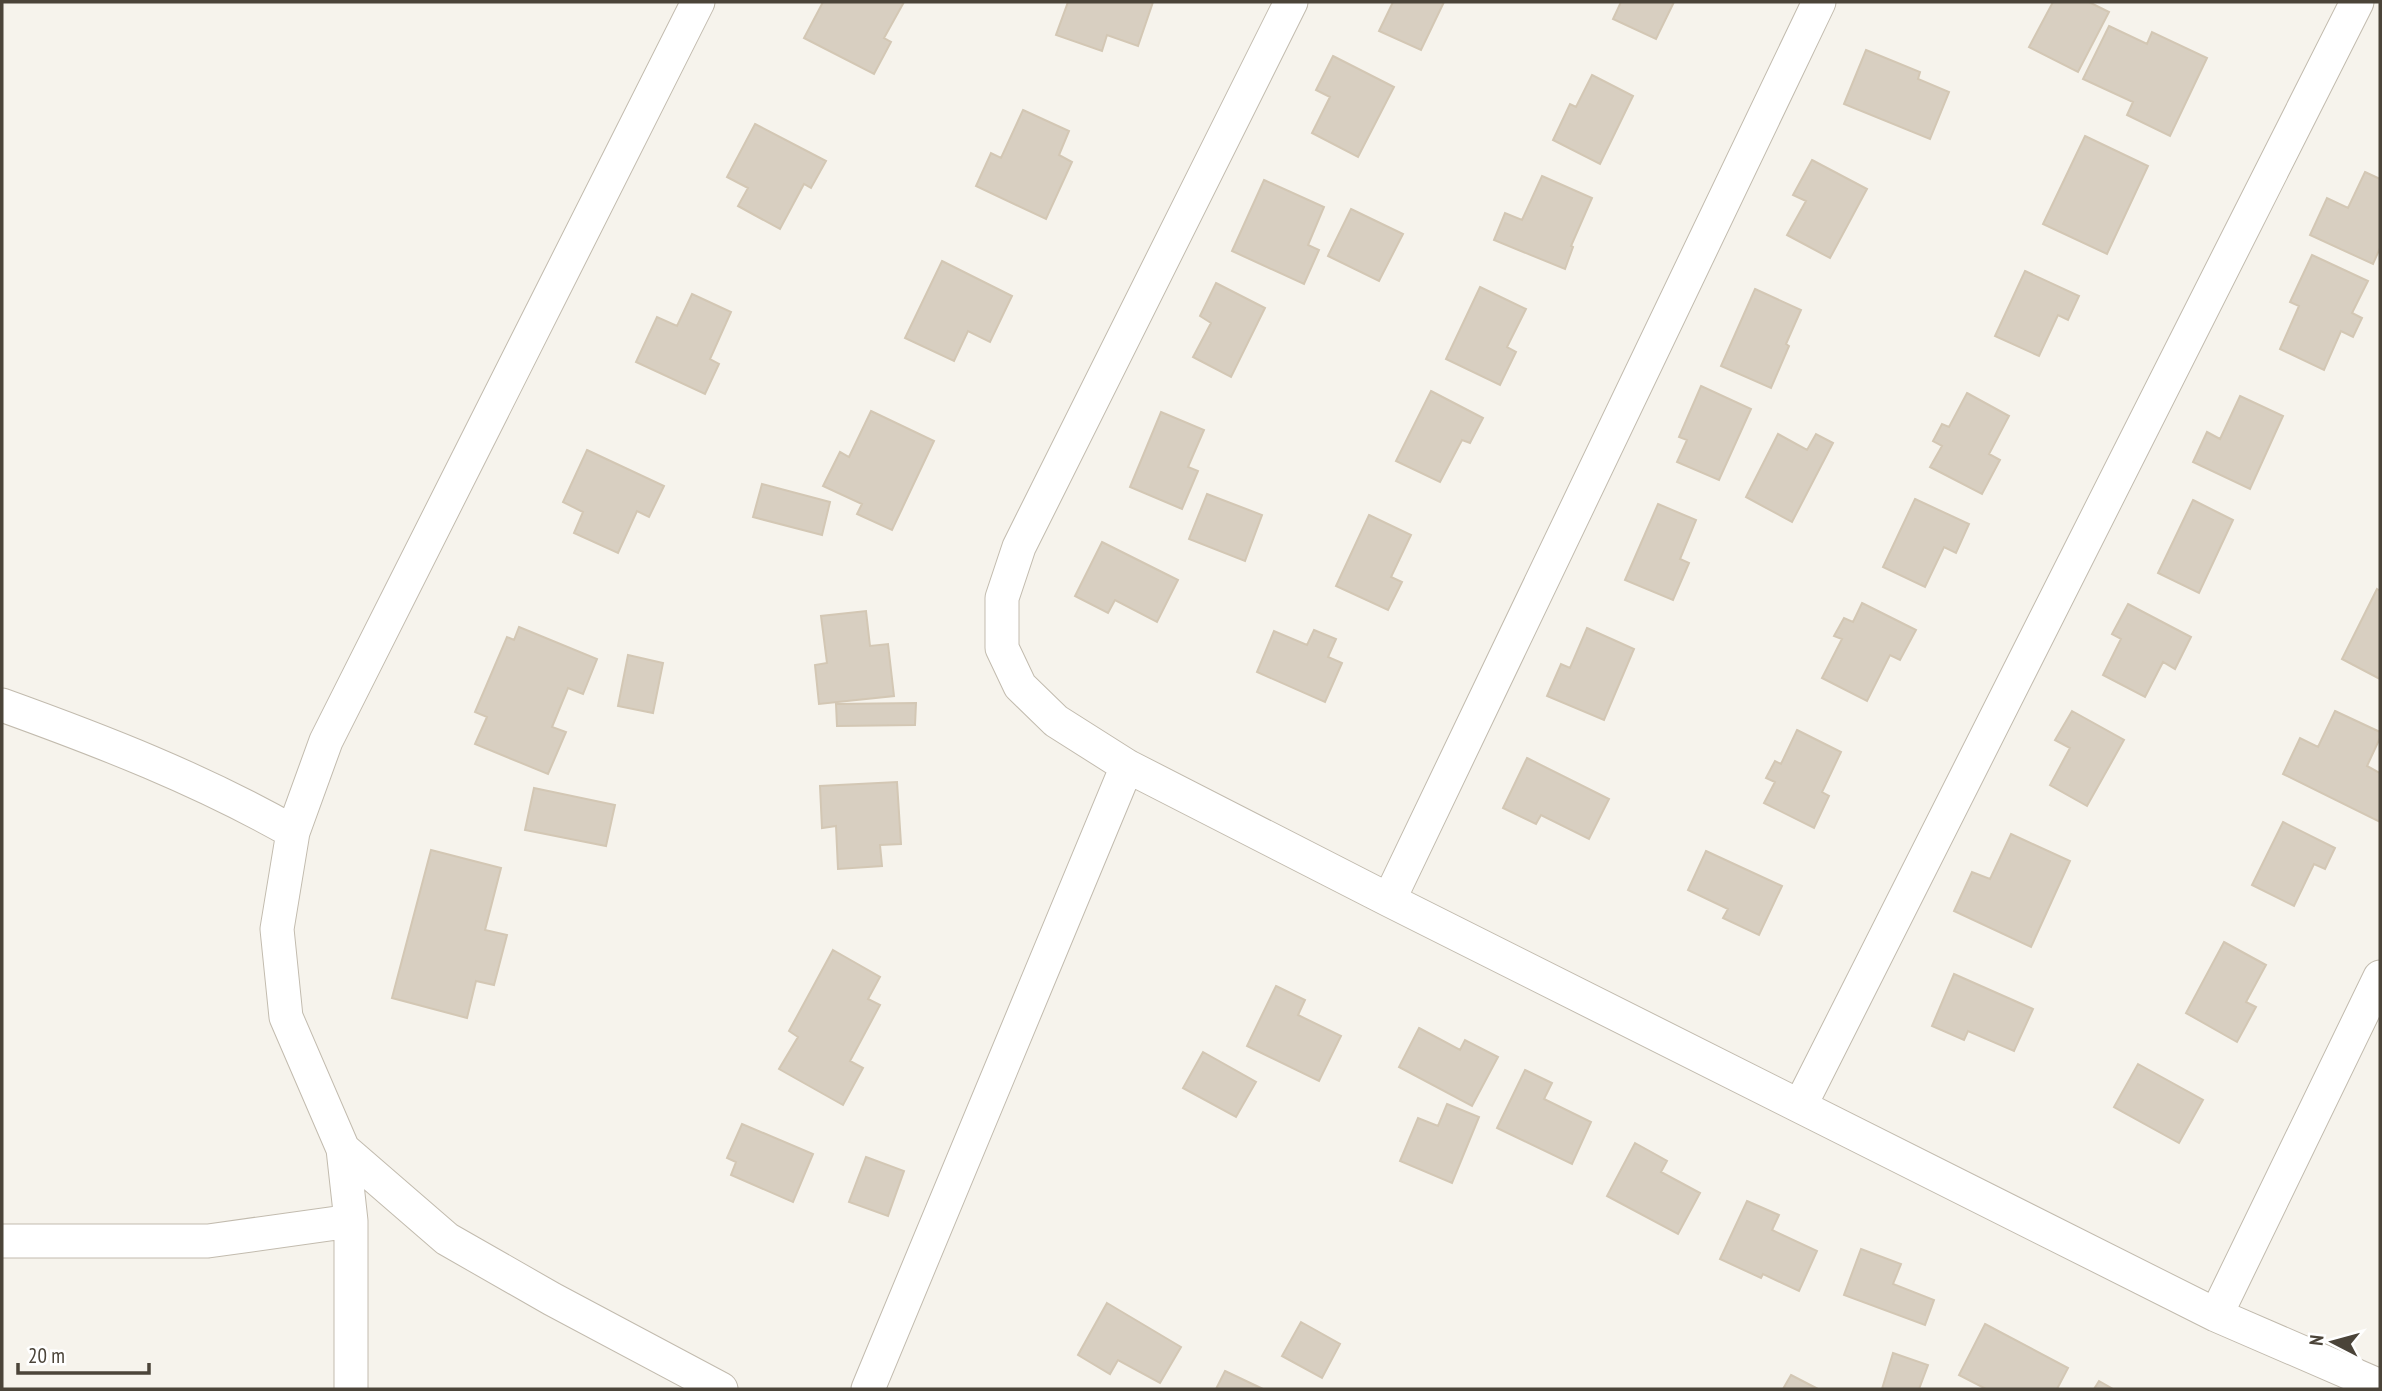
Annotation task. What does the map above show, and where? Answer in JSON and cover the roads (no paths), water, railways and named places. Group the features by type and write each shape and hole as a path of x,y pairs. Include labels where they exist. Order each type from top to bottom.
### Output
{"street":[{"path":"351,1389 351,1221 343,1149 286,1017 277,929 293,832 326,741 698,2"},
{"path":"1291,2 1019,547 1002,598 1002,648 1020,686 1056,721 1127,766 2216,1315 2380,1386"},
{"path":"1389,900 1819,2"},
{"path":"1800,1106 2357,2"},
{"path":"2,705 105,742 191,779 293,832"},
{"path":"868,1389 1127,766"},
{"path":"2216,1315 2380,977"},
{"path":"343,1149 447,1239 552,1299 721,1389"},
{"path":"2,1241 208,1241 351,1221"}]}
